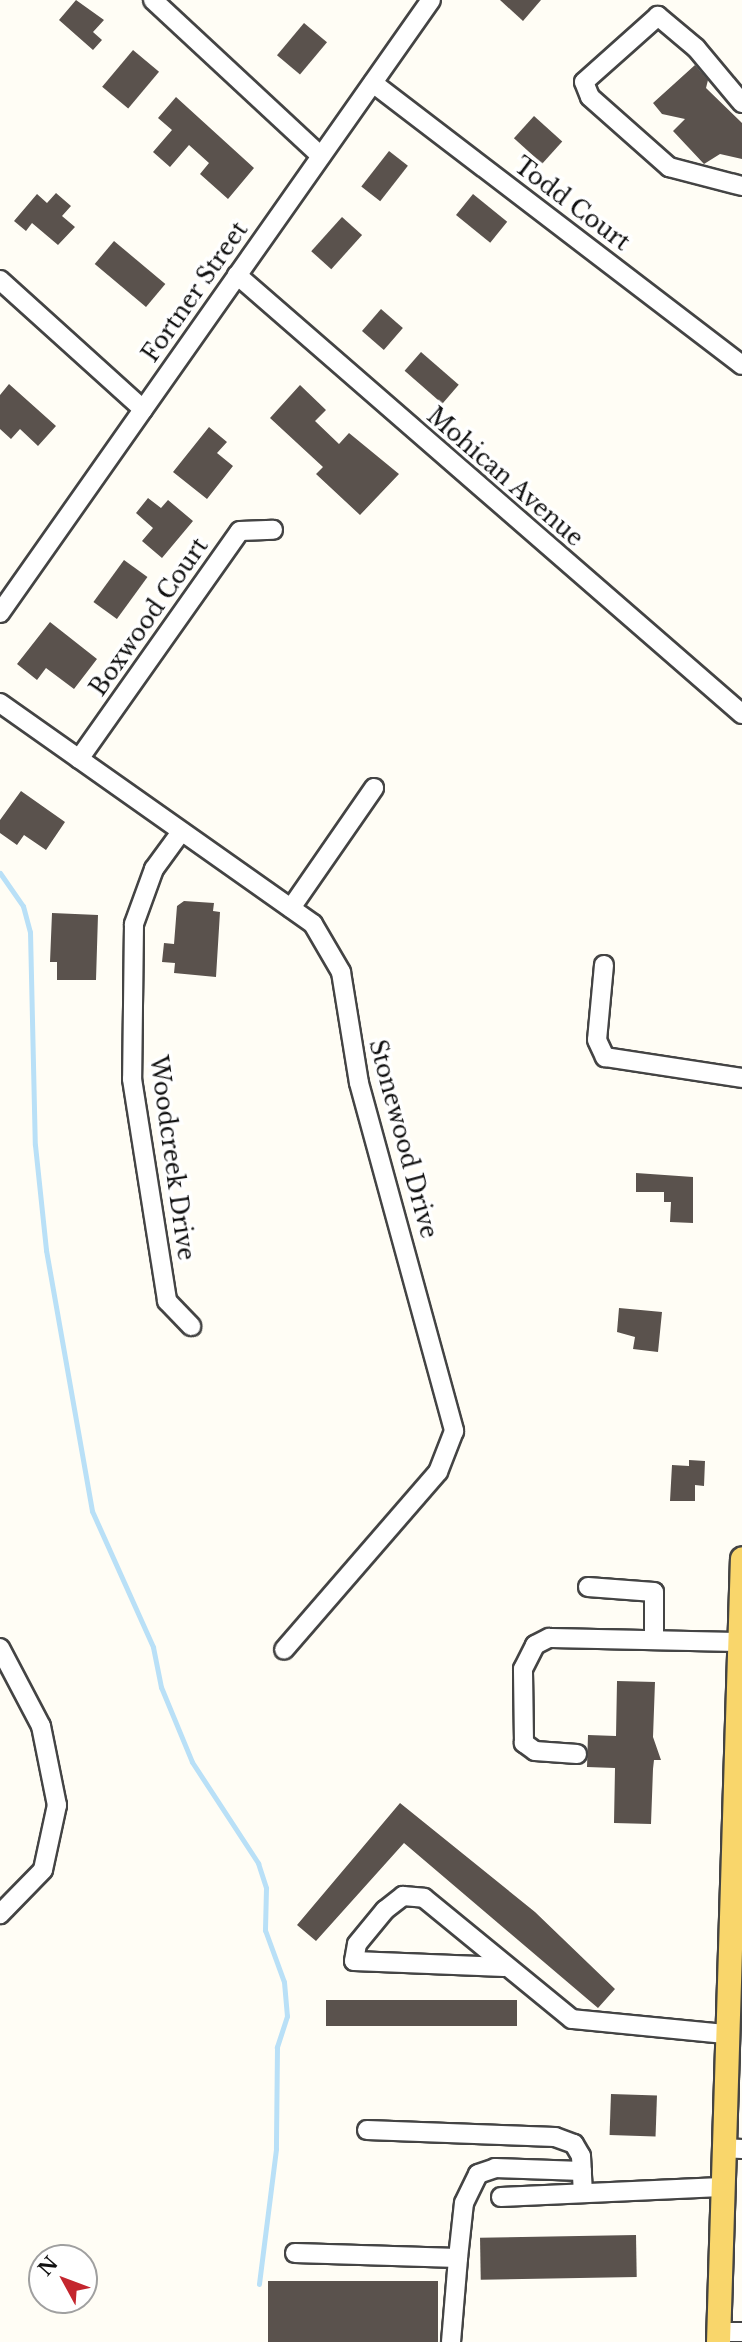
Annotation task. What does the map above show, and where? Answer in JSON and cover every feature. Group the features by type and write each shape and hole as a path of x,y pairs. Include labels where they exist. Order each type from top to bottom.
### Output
{"main road":[{"path":"718,2337 721,2187 732,2149 726,2034 742,1558"}],"street":[{"path":"153,0 321,156"},
{"name":"Fortner Street","path":"0,613 431,0"},
{"path":"742,103 696,48 658,16 584,82 590,97 669,167 742,186"},
{"name":"Todd Court","path":"373,83 742,365"},
{"name":"Mohican Avenue","path":"237,275 742,714"},
{"path":"0,280 143,409"},
{"name":"Boxwood Court","path":"79,759 240,531 273,530"},
{"name":"Stonewood Drive","path":"0,703 291,908 323,934 341,972 359,1083 454,1431 438,1472 284,1650"},
{"path":"291,908 374,788"},
{"name":"Woodcreek Drive","path":"181,832 154,869 134,924 132,1079 167,1301 191,1326"},
{"path":"604,965 597,1040 605,1057 742,1077"},
{"path":"588,1587 654,1592 654,1640"},
{"path":"578,1754 535,1751 524,1742 525,1658 548,1638 739,1642"},
{"path":"0,1648 41,1726 57,1805 43,1870 0,1914"},
{"path":"504,1966 354,1961 358,1944 403,1896 424,1898 572,2019 592,2026 726,2034"},
{"path":"367,2130 555,2137 574,2144 582,2171 583,2193"},
{"path":"451,2342 464,2203 478,2174 495,2168 582,2171"},
{"path":"501,2197 721,2187"},
{"path":"295,2253 458,2258"},
{"path":"718,2337 742,2332"}],"building":[{"path":"76,0 104,20 93,32 102,40 93,50 59,20"},
{"path":"500,0 541,0 523,21"},
{"path":"304,23 327,42 300,74 277,55"},
{"path":"133,50 159,72 128,109 102,87"},
{"path":"695,65 708,80 706,88 742,123 742,159 720,154 704,164 673,131 685,119 662,114 653,103"},
{"path":"176,97 254,168 228,199 200,174 209,163 189,145 170,167 153,152 172,130 158,118"},
{"path":"534,116 562,141 542,164 514,138"},
{"path":"389,151 408,166 380,201 361,186"},
{"path":"56,193 71,206 62,216 75,227 58,245 32,223 26,231 14,221 37,194 47,203"},
{"path":"473,194 507,222 490,243 456,215"},
{"path":"342,217 362,235 331,269 311,251"},
{"path":"114,241 165,284 146,307 95,264"},
{"path":"381,309 403,328 384,350 362,331"},
{"path":"421,352 459,385 442,404 405,371"},
{"path":"9,384 56,426 38,446 20,429 11,439 0,429 0,395"},
{"path":"300,385 326,410 315,421 339,444 349,433 399,474 360,515 316,474 323,467 270,418"},
{"path":"209,427 227,442 217,453 233,466 207,499 173,472"},
{"path":"148,498 161,508 168,500 193,521 162,558 142,541 153,528 136,513"},
{"path":"124,560 147,577 117,619 93,602"},
{"path":"50,622 97,659 74,689 46,668 37,680 17,664"},
{"path":"21,791 65,822 46,850 24,835 17,845 0,833 0,820"},
{"path":"184,901 214,903 213,911 220,912 216,977 174,973 175,963 162,962 164,943 174,944 177,906"},
{"path":"52,913 98,915 96,980 57,980 57,962 50,962"},
{"path":"636,1173 693,1177 693,1223 670,1222 671,1202 664,1202 664,1192 636,1192"},
{"path":"619,1308 662,1312 658,1352 633,1349 635,1337 617,1332"},
{"path":"689,1460 705,1461 704,1486 695,1485 695,1501 670,1501 672,1465 689,1466"},
{"path":"617,1681 655,1682 653,1737 661,1760 654,1760 651,1824 614,1823 615,1768 587,1767 588,1735 616,1736"},
{"path":"400,1803 535,1912 615,1989 598,2008 404,1843 316,1941 297,1925"},
{"path":"326,2000 517,2000 517,2026 326,2026"},
{"path":"611,2094 657,2096 656,2137 610,2135"},
{"path":"636,2235 637,2277 481,2280 480,2238"},
{"path":"268,2281 438,2281 438,2342 268,2342"}],"waterway":[{"path":"0,873 23,906 30,932 35,1145 46,1250 92,1511 153,1647 161,1687 192,1762 258,1863 266,1888 265,1930 284,1982 287,2016 277,2047 276,2149 259,2284"}]}
